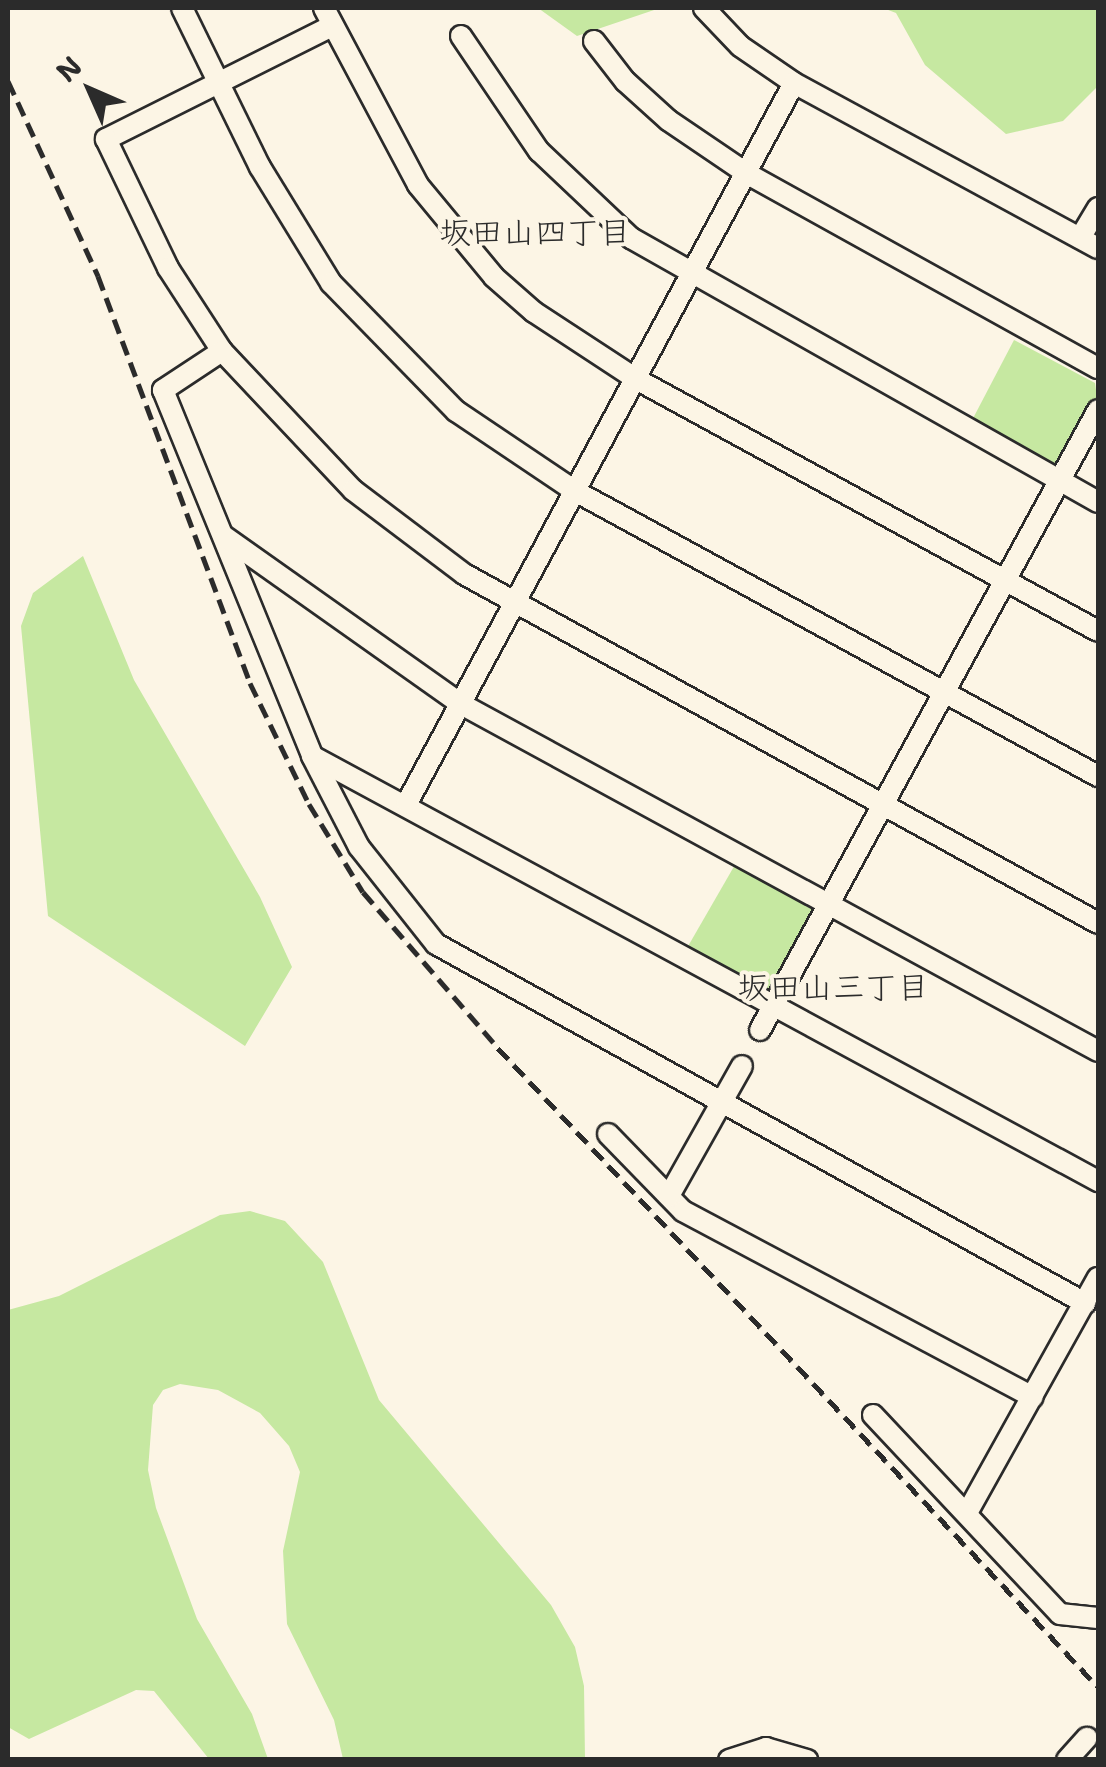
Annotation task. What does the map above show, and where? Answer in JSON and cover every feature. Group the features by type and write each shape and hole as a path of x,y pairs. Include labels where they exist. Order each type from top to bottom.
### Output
{"street":[{"path":"182,8 292,224 376,335 456,412 575,491 1098,776"},
{"path":"704,8 740,46 794,83 1089,243 1098,208"},
{"path":"1098,632 636,378 534,312 455,233 386,131 328,17 106,139 168,268 222,352 353,490 514,604 1098,923"},
{"path":"461,36 514,120 579,193 630,238 1098,502"},
{"path":"594,40 625,81 668,120 746,173 1098,368"},
{"path":"407,803 794,83"},
{"path":"222,352 163,390 312,756 359,847 436,944 1085,1303"},
{"path":"760,1030 1098,410"},
{"path":"224,536 461,704 1098,1051"},
{"path":"312,756 407,803 1098,1181"},
{"path":"669,1196 742,1066"},
{"path":"608,1134 683,1211 1033,1397"},
{"path":"967,1513 1098,1278"},
{"path":"873,1414 1060,1614 1098,1618"},
{"path":"1067,1760 1086,1738"},
{"path":"729,1760 766,1748 807,1760"}],"green space":[{"path":"538,8 660,8 577,36"},
{"path":"883,8 1098,8 1098,86 1063,121 1006,134 925,65 896,13"},
{"path":"1014,340 1095,383 1097,397 1057,466 1045,468 969,426"},
{"path":"83,556 134,680 260,897 292,967 245,1046 48,916 21,626 33,593"},
{"path":"736,863 813,910 772,988 764,991 687,948"},
{"path":"250,1211 285,1221 323,1262 379,1400 551,1605 575,1647 584,1686 585,1759 343,1759 334,1720 287,1624 283,1551 300,1472 289,1446 260,1413 218,1390 180,1384 163,1390 153,1405 148,1470 156,1508 197,1619 252,1714 268,1759 209,1759 154,1691 136,1690 29,1739 8,1727 8,1310 59,1296 220,1215"}],"railway":[{"path":"8,81 98,276 250,683 309,804 363,892 498,1048 1098,1687"}],"district":[{"name":"坂田山四丁目","path":"535,232"},
{"name":"坂田山三丁目","path":"833,987"}]}
